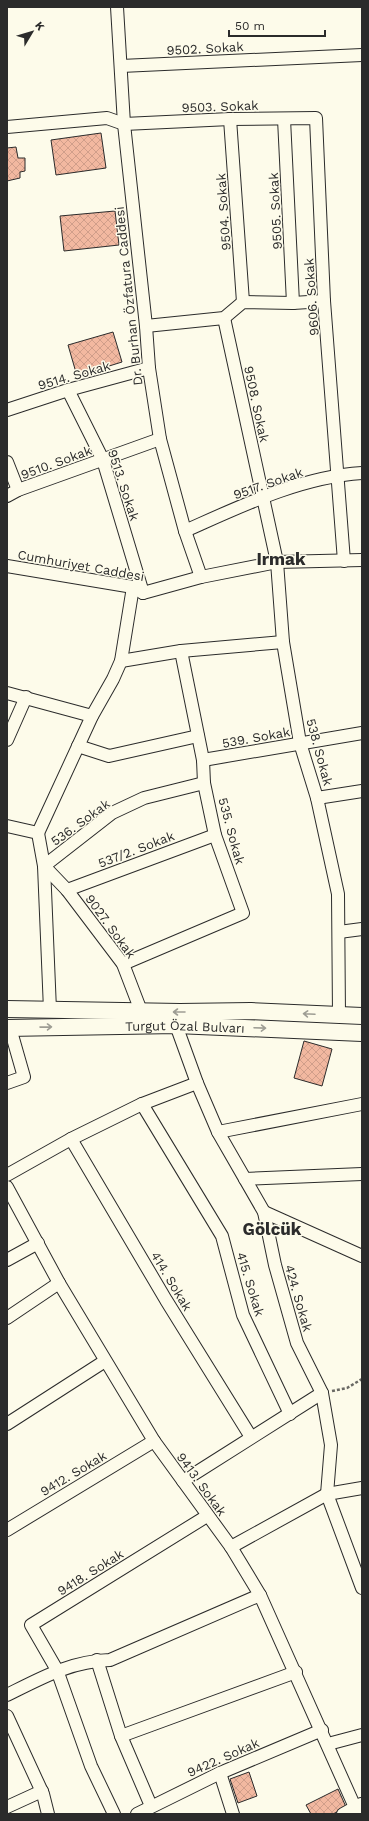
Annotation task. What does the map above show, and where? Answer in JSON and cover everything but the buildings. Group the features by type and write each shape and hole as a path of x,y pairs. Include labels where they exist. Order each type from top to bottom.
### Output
{"street":[{"name":"Dr. Burhan Özfatura Caddesi","path":"117,7 124,124 146,326 149,368 160,439 185,531 201,576"},
{"name":"9502. Sokak","path":"121,66 362,55"},
{"name":"9503. Sokak","path":"7,128 107,118 124,124 316,118"},
{"name":"9606. Sokak","path":"316,118 324,301 339,474 344,560"},
{"name":"9505. Sokak","path":"284,119 293,303"},
{"name":"9504. Sokak","path":"230,120 243,302"},
{"path":"146,326 224,318 243,302 293,303 324,301"},
{"name":"9508. Sokak","path":"224,318 263,497"},
{"name":"9514. Sokak","path":"7,410 68,390 149,368"},
{"name":"9513. Sokak","path":"68,390 103,460 138,590"},
{"name":"9510. Sokak","path":"12,493 160,439"},
{"path":"7,462 12,493"},
{"name":"9517. Sokak","path":"185,531 263,497 339,474 362,473"},
{"name":"538. Sokak","path":"263,497 277,562 284,642 300,743 317,798 338,894 339,1015"},
{"name":"Cumhuriyet Caddesi","path":"7,566 138,590 201,576 277,562 362,560"},
{"path":"50,1010 44,866 38,833 92,716 122,661 138,590"},
{"path":"122,661 181,651 284,642"},
{"name":"535. Sokak","path":"123,964 242,913 215,835 204,783 203,760 181,651"},
{"path":"7,693 92,716"},
{"path":"7,740 26,697"},
{"name":"539. Sokak","path":"203,760 362,733"},
{"path":"78,746 109,756 198,736"},
{"name":"536. Sokak","path":"44,866 112,813 144,798 204,783"},
{"path":"317,798 362,791"},
{"path":"7,826 38,833"},
{"name":"537/2. Sokak","path":"67,890 215,835"},
{"name":"9027. Sokak","path":"44,866 67,890 123,964 141,1011"},
{"path":"339,932 362,929"},
{"name":"Turgut Özal Bulvarı","path":"7,1009 251,1011 362,1016"},
{"name":"Turgut Özal Bulvarı","path":"8,1028 176,1025 362,1033"},
{"name":"424. Sokak","path":"176,1025 197,1083 218,1132 264,1212 275,1265 297,1343 322,1393 331,1445 327,1494 362,1585"},
{"path":"7,1083 24,1077 8,1028"},
{"path":"7,1174 71,1138 142,1104 197,1083"},
{"name":"415. Sokak","path":"142,1104 222,1236 243,1315 290,1414"},
{"path":"218,1132 362,1104"},
{"name":"414. Sokak","path":"71,1138 166,1300 252,1437"},
{"path":"245,1179 362,1174"},
{"name":"9413. Sokak","path":"7,1187 59,1283 154,1441 230,1547 260,1595 359,1808 343,1814"},
{"path":"264,1212 362,1256"},
{"path":"7,1260 38,1243"},
{"path":"7,1318 59,1283"},
{"path":"7,1424 105,1361"},
{"path":"183,1481 322,1393"},
{"name":"9412. Sokak","path":"7,1530 154,1441"},
{"path":"230,1547 327,1494 362,1488"},
{"name":"9418. Sokak","path":"57,1670 31,1625 207,1516"},
{"path":"7,1695 57,1670 97,1660 110,1660 260,1595"},
{"path":"97,1660 121,1736 150,1806"},
{"path":"57,1670 91,1766 114,1814"},
{"path":"121,1736 296,1672"},
{"path":"7,1716 42,1791 48,1814"},
{"name":"9422. Sokak","path":"137,1814 150,1806 220,1772 322,1730"},
{"path":"328,1744 362,1735"},
{"path":"220,1772 234,1814"},
{"path":"7,1807 42,1791"}],"path":[{"path":"322,1393 347,1388 362,1379"}],"district":[{"name":"Irmak","path":"281,559"},
{"name":"Gölcük","path":"272,1229"}]}
